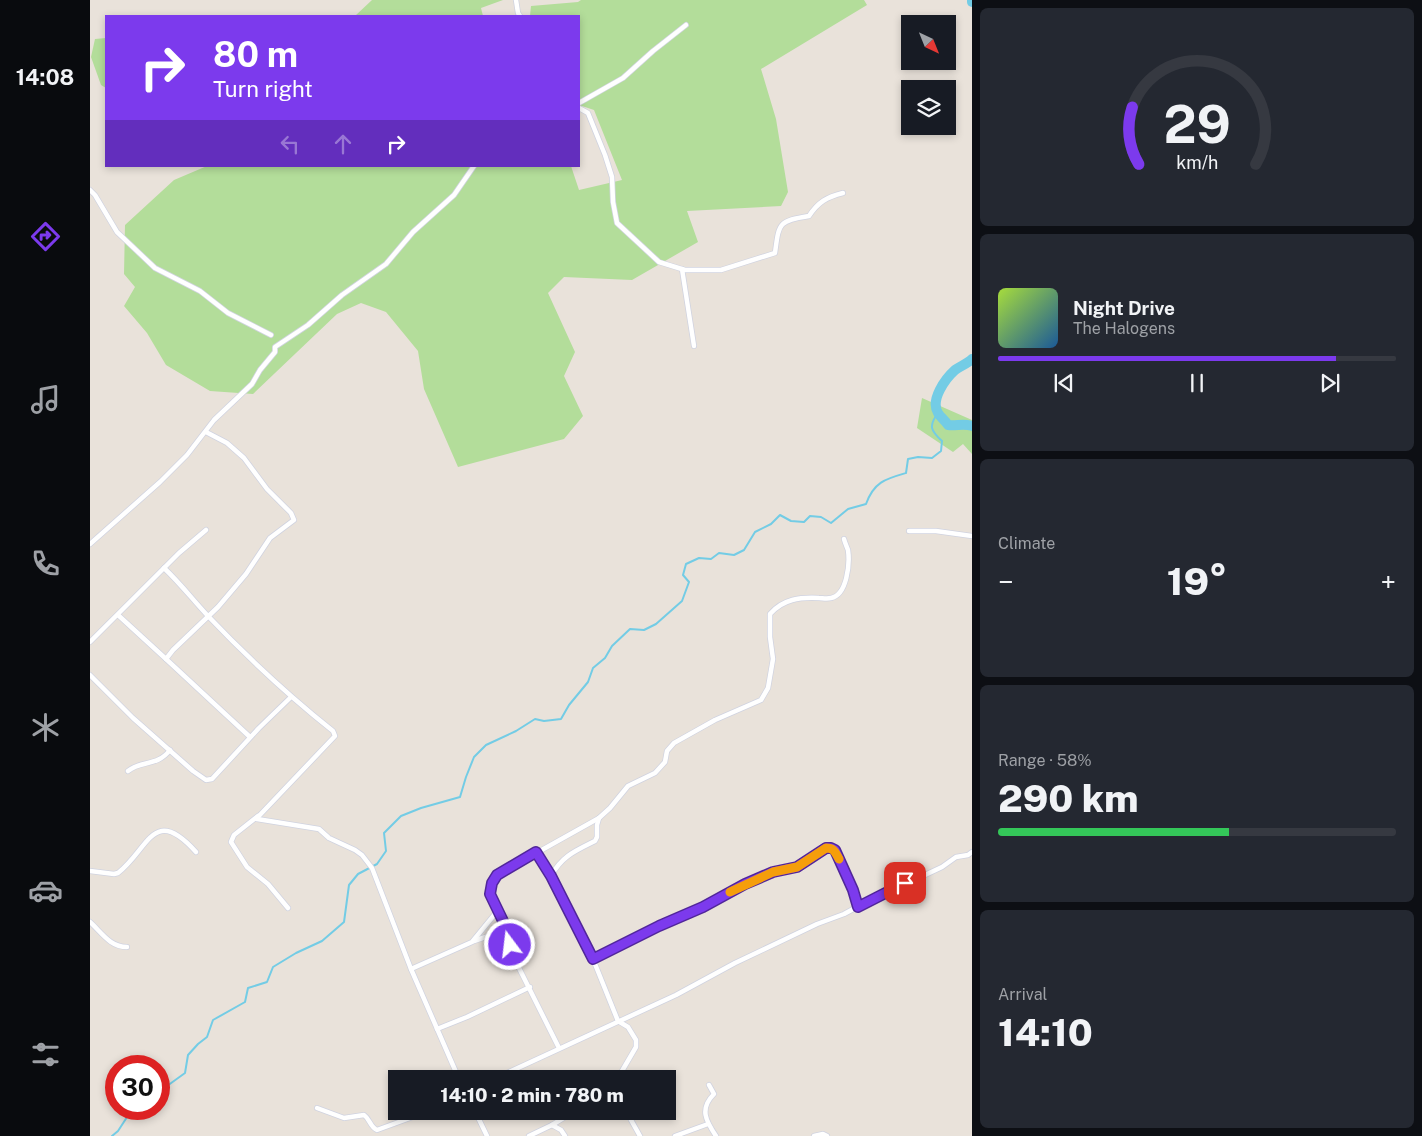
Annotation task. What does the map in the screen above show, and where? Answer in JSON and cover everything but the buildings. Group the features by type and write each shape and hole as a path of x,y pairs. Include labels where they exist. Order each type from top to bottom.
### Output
{"street":[{"path":"516,0 519,15"},
{"path":"580,102 624,78 653,51 686,25"},
{"path":"580,109 588,113 605,155 612,177 613,202 617,223 659,262 682,269 721,270 774,253 778,228 786,221 809,216 817,204 830,196 843,193"},
{"path":"90,544 169,474 187,455 214,420 252,384 275,352 275,347 308,325 342,295 386,264 413,232 454,195 473,167"},
{"path":"90,190 95,195 117,232 155,268 200,291 228,313 271,335"},
{"path":"682,269 694,346"},
{"path":"166,659 246,574 270,538 294,520 291,513 267,489 244,458 227,443 206,432"},
{"path":"90,642 164,568 206,530"},
{"path":"909,531 936,531 972,536"},
{"path":"559,1048 516,962 506,930 490,894 492,883 497,875 599,818 628,786 655,773 665,762 667,750 674,743 715,720 761,700 768,688 773,659 770,637 770,614 784,602 800,597 831,598 839,594 844,586 848,567 848,550 844,539"},
{"path":"164,568 208,616 291,697 333,731 335,736 256,819"},
{"path":"118,615 250,737"},
{"path":"90,675 134,718 193,771 206,780 212,779 250,737 291,697"},
{"path":"128,771 133,767 160,760 170,750"},
{"path":"256,819 258,816 234,835 232,842 247,867 268,884 288,908"},
{"path":"551,876 557,864 565,856 594,841 597,837 599,818"},
{"path":"256,819 319,829 329,838 362,855 372,868 411,969 455,1070"},
{"path":"90,870 118,873 147,839 153,834 160,832 175,833 184,838 196,852"},
{"path":"593,959 659,926 703,907 733,890 773,872 797,867 826,848 835,850 853,890 858,907"},
{"path":"536,852 551,876 593,959 618,1021 628,1027 636,1040 636,1046 623,1070"},
{"path":"513,1070 972,852"},
{"path":"472,942 497,909"},
{"path":"90,922 111,944 127,947"},
{"path":"411,969 472,942 506,930"},
{"path":"436,1029 467,1017 530,987"},
{"path":"710,1085 714,1094 705,1108 708,1124 716,1136"},
{"path":"317,1108 344,1118 364,1115 371,1126 377,1130 404,1120"},
{"path":"479,1120 487,1136"},
{"path":"529,1136 560,1120"},
{"path":"631,1120 640,1136"},
{"path":"675,1136 708,1124"},
{"path":"552,1125 561,1130 565,1136"},
{"path":"814,1136 823,1134 827,1136"}],"green space":[{"path":"372,0 503,0 481,8 483,15 356,15"},
{"path":"581,0 864,0 867,5 761,69 776,119 788,192 781,206 687,211 698,242 632,280 564,277 548,293 575,352 564,376 583,416 564,439 458,467 424,389 418,351 386,312 361,303 337,314 253,394 210,391 166,365 147,333 124,306 135,287 124,274 125,225 174,180 205,167 571,167 579,190 622,180 594,110 580,105 580,15 530,15 531,6 578,2"},
{"path":"105,38 105,87 101,85 91,57 95,39"},
{"path":"922,398 972,420 972,454 963,444 953,452 917,428"}],"waterway":[{"path":"972,359 955,370 947,379 937,396 936,402 938,413 948,425 972,426"},
{"path":"170,1084 185,1073 188,1055 207,1037 213,1020 245,1002 248,988 267,982 273,967 296,953 322,941 344,922 349,885 358,874 377,864 386,851 384,833 401,816 460,797 474,757 486,745 516,731 535,719 544,721 561,719 569,705 588,682 593,668 605,658 612,646 630,629 644,630 656,624 682,601 689,582 683,575 686,564 699,558 711,559 719,553 734,555 744,550 755,532 771,524 780,515 791,521 804,522 810,516 821,517 831,523 848,509 866,504 877,486 892,477 906,473 908,459 918,457 932,458 941,451 942,441 932,428 933,421 938,413"},
{"path":"112,1136 125,1120"}],"slow traffic":[{"path":"730,892 773,872 797,867 826,848 835,850 839,859"}],"route":[{"path":"510,945 503,921 490,894 490,890 497,875 536,852 551,876 593,959 659,926 703,907 745,884 773,872 797,867 826,848 835,850 853,890 858,907 905,883"}]}
